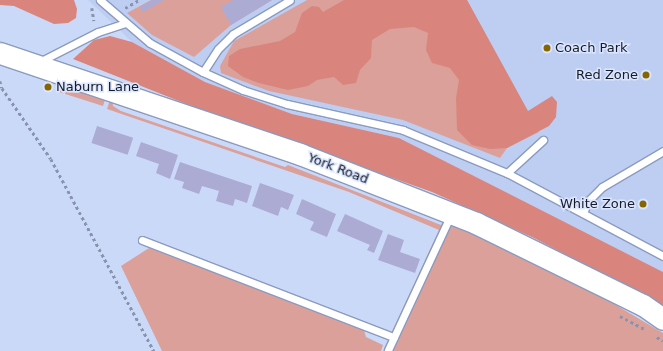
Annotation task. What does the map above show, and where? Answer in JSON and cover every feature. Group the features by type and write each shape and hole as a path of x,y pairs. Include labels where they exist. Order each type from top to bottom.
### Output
{"main road":[{"name":"York Road","path":"0,52 34,65 300,154 476,222 636,302 663,319"}],"lane":[{"path":"100,0 150,43 203,72 243,90 287,104 403,130 507,173 663,256"},
{"path":"203,72 218,48 233,34 290,0"},
{"path":"34,65 98,32 126,23"},
{"path":"507,173 543,140"},
{"path":"583,213 588,201 602,187 663,151"},
{"path":"388,350 451,213"},
{"path":"142,240 394,337"}],"path":[{"path":"125,8 139,0"},
{"path":"0,81 2,88 51,159 154,351"}],"shaded area":[{"path":"0,0 74,0 77,9 76,18 68,23 54,24 14,6 0,5"},
{"path":"88,0 663,0 663,272 399,138 292,114 205,82 132,42"},
{"path":"151,0 272,0 231,25 194,57 152,35 127,13"},
{"path":"307,0 467,0 539,132 507,148 500,158 403,120 269,91 221,73 220,66 234,41"},
{"path":"344,0 467,0 528,111 552,96 557,102 556,117 549,126 507,148 490,149 472,145 457,130 456,98 459,80 450,68 432,63 426,50 428,33 414,27 390,29 372,40 371,58 360,70 356,83 343,85 334,77 317,80 308,86 288,90 259,83 243,77 228,66 229,56 240,49 280,41 295,32 302,13 312,6 319,7 323,12"},
{"path":"110,36 132,42 205,82 292,114 399,138 663,272 663,306 534,238 432,192 199,109 73,59 94,40"},
{"path":"65,87 76,93 89,92 106,97 103,106 59,92"},
{"path":"112,94 113,106 121,111 285,167 288,165 441,225 445,218 550,266 663,333 663,351 383,351 439,230 349,192 107,109"},
{"path":"149,248 363,327 366,337 383,345 381,351 162,351 121,266"}],"building":[{"path":"152,0 164,0 143,12 140,7"},
{"path":"233,0 272,0 231,25 221,7"},
{"path":"97,126 133,138 128,155 91,143"},
{"path":"141,142 178,155 170,179 156,173 159,164 136,156"},
{"path":"180,162 252,186 247,203 235,199 233,206 216,201 219,191 202,186 199,194 182,188 184,182 174,179"},
{"path":"260,183 294,195 288,210 281,207 278,216 252,206"},
{"path":"302,199 336,214 327,237 310,230 314,222 296,214"},
{"path":"345,214 383,231 374,253 367,250 370,245 337,231"},
{"path":"388,234 404,240 400,252 420,259 415,273 378,260"}],"place":[{"name":"Coach Park","path":"547,48"},
{"name":"Red Zone","path":"646,75"},
{"name":"Naburn Lane","path":"48,87"},
{"name":"White Zone","path":"643,204"}]}
